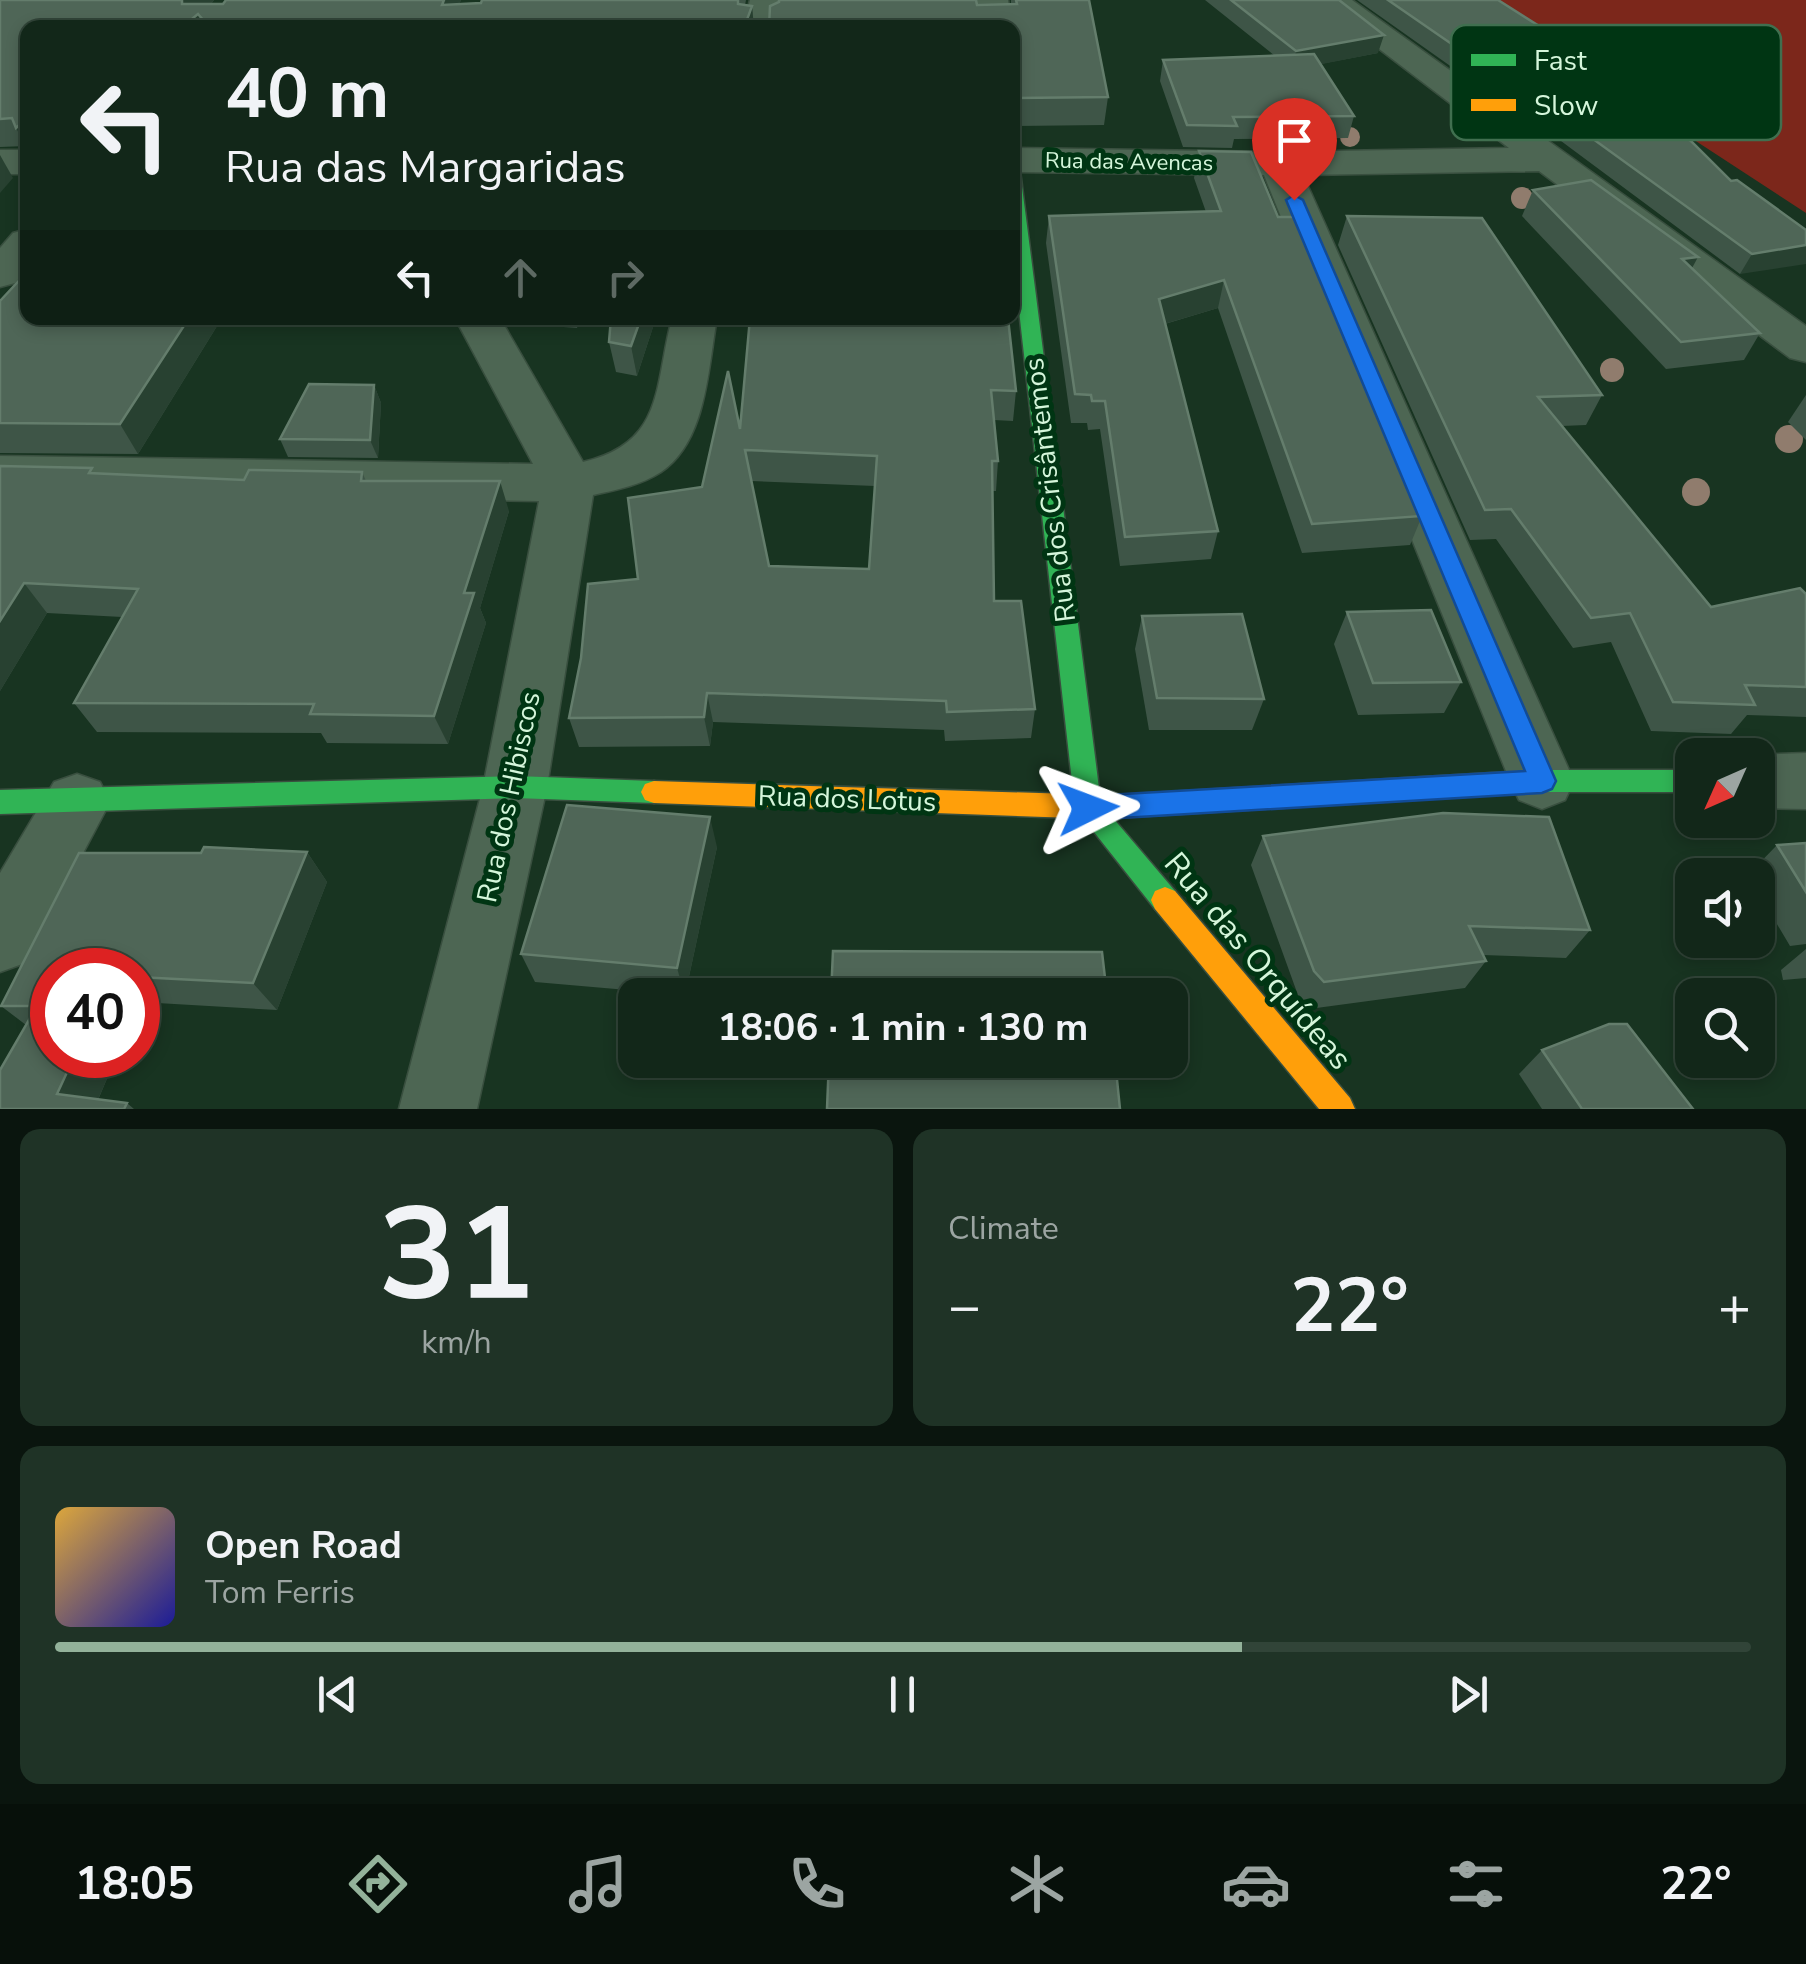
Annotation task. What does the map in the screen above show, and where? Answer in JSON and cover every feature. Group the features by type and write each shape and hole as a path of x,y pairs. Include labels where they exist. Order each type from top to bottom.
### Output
{"street":[{"path":"1331,0 1451,89"},
{"path":"1520,140 1806,348"},
{"name":"Rua das Avencas","path":"1020,160 1279,164 1546,159"},
{"path":"1279,164 1542,781"},
{"name":"Rua dos Crisântemos","path":"1020,238 1088,808"},
{"path":"0,274 20,251"},
{"path":"482,325 569,483"},
{"path":"0,474 569,483 618,471 654,452 669,427 692,325"},
{"name":"Rua dos Hibiscos","path":"438,1109 515,788 569,483"},
{"name":"Rua dos Lotus","path":"0,802 515,788 1088,808 1542,781 1675,781"},
{"path":"1775,781 1806,781"},
{"path":"0,939 77,802"},
{"name":"Rua das Orquídeas","path":"1088,808 1339,1109"}],"shaded area":[{"path":"1480,0 1806,0 1806,213 1694,140 1781,140 1781,25 1518,25"}],"building":[{"path":"0,0 182,0 182,4 223,4 226,0 444,0 442,5 482,0 738,0 738,4 752,6 747,20 203,20 198,14 191,20 20,20 20,124 16,128 12,118 0,119"},
{"path":"976,0 977,5 1017,4 1016,0 1089,0 1108,97 1020,98 1020,20 769,20 770,6 779,2"},
{"path":"1231,0 1339,0 1384,35 1296,51"},
{"path":"1388,0 1498,0 1538,25 1451,25 1451,44"},
{"path":"1314,54 1354,116 1233,117 1237,126 1187,125 1163,60"},
{"path":"1594,140 1689,140 1731,181 1737,180 1806,230 1806,245 1752,254"},
{"path":"1199,151 1251,152 1278,217 1295,217 1422,516 1312,524 1224,280 1159,299 1218,531 1125,537 1105,401 1075,394 1049,216 1221,211"},
{"path":"1591,180 1698,257 1682,259 1760,333 1681,342 1533,190"},
{"path":"1347,216 1482,218 1602,395 1538,397 1711,607 1800,588 1806,594 1806,687 1745,685 1755,705 1673,702 1630,613 1591,618 1511,509 1485,510"},
{"path":"20,280 20,325 184,325 120,424 0,423 0,301"},
{"path":"610,325 638,325 631,346 609,342"},
{"path":"749,325 1009,325 1016,391 991,390 998,461 992,461 994,601 1021,601 1035,709 947,712 946,701 707,693 704,717 569,718 581,658 588,584 638,579 628,498 702,487 728,371 740,429","holes":["745,450 877,456 869,569 769,566"]},
{"path":"309,384 374,385 370,440 280,439"},
{"path":"0,466 92,468 89,473 244,480 249,470 362,472 361,481 500,481 464,593 474,593 434,716 310,714 314,704 74,703 138,589 24,583 0,621"},
{"path":"1431,610 1461,682 1373,683 1347,612"},
{"path":"1242,614 1264,699 1157,698 1142,616"},
{"path":"567,805 710,817 677,968 521,954"},
{"path":"1443,813 1549,817 1590,930 1469,926 1486,961 1324,982 1314,971 1263,836"},
{"path":"1806,843 1806,892 1777,845"},
{"path":"204,847 307,852 253,983 160,978 160,948 31,948 79,853 201,853"},
{"path":"30,949 30,1006 1,1006"},
{"path":"833,951 1102,952 1105,978 832,978"},
{"path":"30,1018 30,1078 64,1078 57,1094 127,1103 124,1109 0,1109 0,1070"},
{"path":"1609,1024 1627,1024 1693,1109 1582,1109 1542,1050"},
{"path":"828,1078 1117,1078 1120,1109 827,1109"}],"traffic: fast":[{"path":"1020,238 1088,808 1165,900"},
{"path":"1102,807 1542,781 1675,781"},
{"path":"0,802 515,787 654,792"}],"traffic: slow":[{"path":"654,792 1102,807"},
{"path":"1165,900 1339,1109"}],"route":[{"path":"1088,808 1542,781 1294,200"}]}
